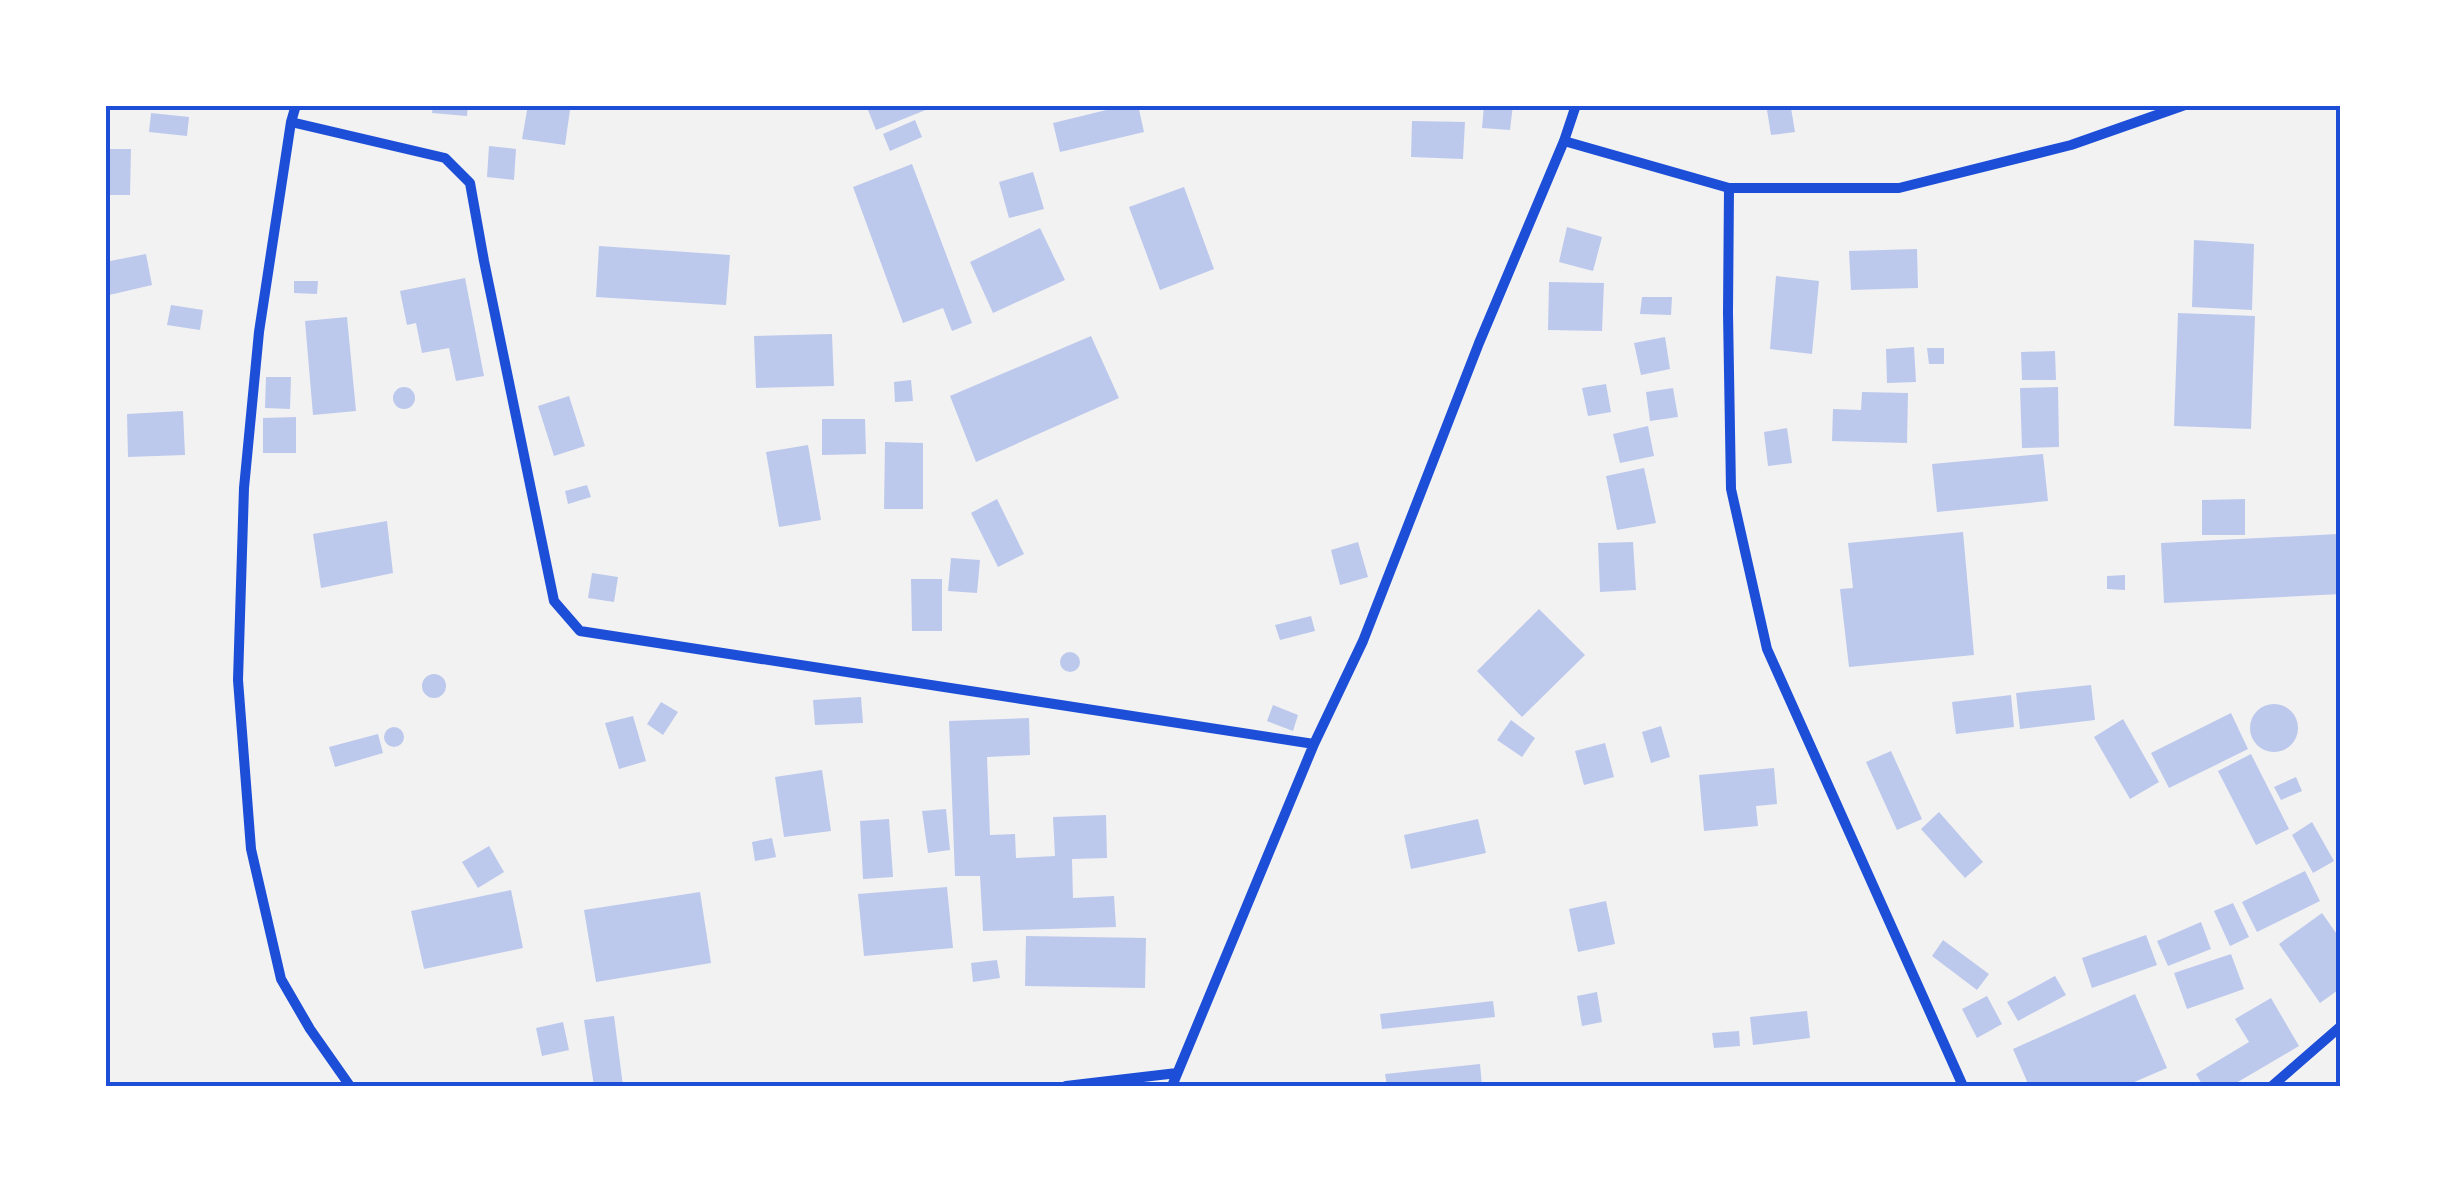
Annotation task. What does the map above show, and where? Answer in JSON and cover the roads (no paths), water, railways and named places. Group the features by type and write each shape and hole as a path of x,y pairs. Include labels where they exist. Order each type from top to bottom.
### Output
{"street":[{"path":"296,105 258,332 244,488 238,680 251,849 281,979 310,1030 350,1086"},
{"path":"1172,1086 1314,744 1363,640 1576,105"},
{"path":"1564,141 1730,188 1899,188 2071,145 2185,105"},
{"path":"292,122 446,158 470,183 554,601 580,631 1314,744"},
{"path":"1730,188 1731,489 1767,649 1963,1086"},
{"path":"2272,1086 2341,1026"},
{"path":"1066,1086 1177,1073"}]}
